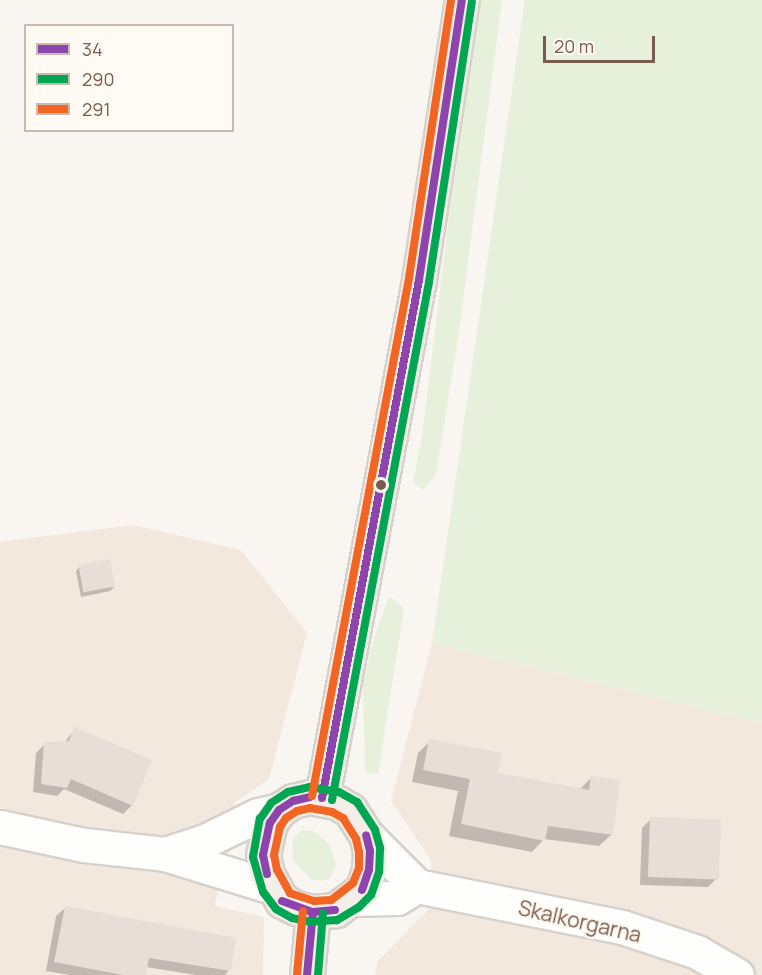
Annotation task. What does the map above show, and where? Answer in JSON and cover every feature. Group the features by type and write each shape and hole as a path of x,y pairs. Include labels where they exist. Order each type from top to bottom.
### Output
{"main road":[{"path":"322,798 419,280 462,0"},
{"path":"310,797 322,798 350,810 366,835 370,851 369,870 362,890 353,899 335,910 313,912 296,908 282,901 272,887 264,849 270,823 279,810 292,801 310,797"},
{"path":"307,975 313,912"}],"street":[{"path":"165,854 203,842 258,815 279,810"},
{"path":"0,827 84,844 165,854 272,887"},
{"path":"353,899 397,898 417,886 366,835"},
{"name":"Skalkorgarna","path":"417,886 621,927 697,952 737,975"}],"shaded area":[{"path":"133,525 241,550 307,633 269,779 234,803 215,906 264,917 263,975 0,975 0,542"},
{"path":"432,643 762,723 762,975 375,975 378,961 431,907 431,860 391,801"}],"green space":[{"path":"481,0 502,0 459,332 436,474 423,490 413,482 422,437 449,217"},
{"path":"525,0 762,0 762,723 432,643"},
{"path":"389,596 404,608 378,774 365,773 363,682 373,641"},
{"path":"302,830 314,831 330,845 336,865 329,879 322,881 311,879 293,861 292,840"}],"building":[{"path":"110,559 115,587 83,592 78,565"},
{"path":"74,727 152,760 133,806 71,779 67,788 41,784 44,742 69,741"},
{"path":"429,739 502,753 498,773 589,790 591,776 620,780 613,835 548,826 545,841 461,824 470,779 423,770"},
{"path":"650,817 721,819 719,879 648,877"},
{"path":"65,906 236,938 231,971 149,958 146,975 123,975 54,962"}],"transit line":[{"name":"291","path":"312,796 409,278 451,0"},
{"name":"34","path":"322,798 419,280 462,0"},
{"name":"290","path":"332,800 429,282 472,2"},
{"name":"290","path":"310,787 339,792 357,802 375,830 380,848 379,872 371,895 359,907 337,920 311,922 292,918 276,909 263,892 253,857 260,819 271,803 288,792 310,787"},
{"name":"34","path":"267,874 263,855 270,823 279,810 293,801 310,797"},
{"name":"291","path":"310,808 332,812 343,818 356,839 359,852 359,868 353,883 331,900 314,901 290,893 277,870 274,855 280,827 286,818 297,811 310,808"},
{"name":"34","path":"362,890 369,870 370,851 366,835"},
{"name":"34","path":"282,901 313,912 335,910"},
{"name":"291","path":"297,974 303,911"},
{"name":"34","path":"307,975 313,912"},
{"name":"290","path":"318,975 323,913"}]}
